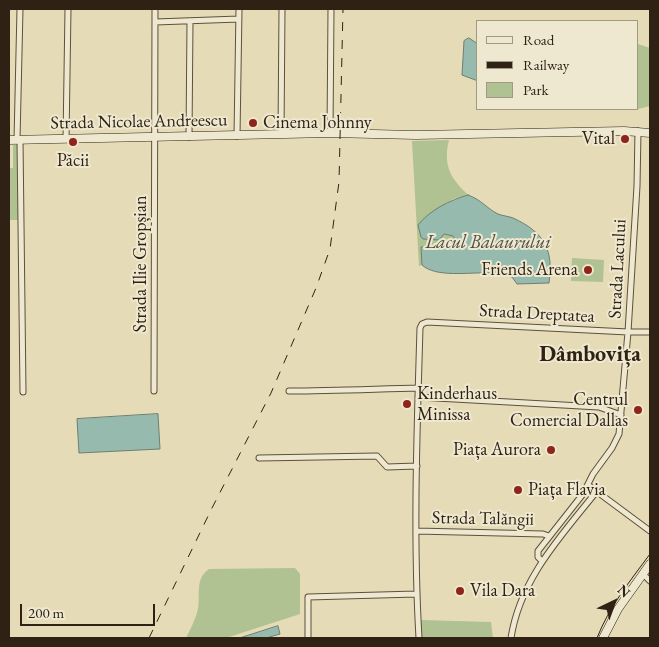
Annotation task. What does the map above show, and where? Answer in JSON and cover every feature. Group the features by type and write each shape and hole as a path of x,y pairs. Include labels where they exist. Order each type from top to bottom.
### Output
{"main road":[{"name":"Strada Nicolae Andreescu","path":"15,140 330,133 416,135 638,131 650,133"},
{"path":"603,638 616,613 650,564"}],"street":[{"path":"20,9 15,140 23,392"},
{"path":"66,138 68,9"},
{"name":"Strada Ilie Gropșian","path":"154,391 155,9"},
{"path":"237,136 239,9"},
{"path":"281,134 282,9"},
{"path":"330,133 331,9"},
{"path":"155,22 239,19"},
{"path":"188,137 190,21"},
{"name":"Strada Lacului","path":"542,562 538,554 549,536 588,485 593,474 617,440 620,430 628,332 638,131"},
{"name":"Strada Dreptatea","path":"419,388 420,328 422,324 427,322 650,332"},
{"path":"289,391 363,391 376,388 419,388 416,529 416,594 419,638"},
{"path":"418,397 600,407 621,414"},
{"path":"259,458 377,456 387,467 417,466"},
{"path":"588,485 650,531"},
{"name":"Strada Lacului","path":"511,638 514,619 520,601 542,562 597,491"},
{"name":"Strada Talăngii","path":"416,529 543,534 549,536"},
{"path":"643,574 650,581"},
{"path":"308,638 308,597 416,594"}],"green space":[{"path":"639,44 650,48 650,106 639,109"},
{"path":"449,140 447,157 449,168 453,178 468,195 453,199 424,218 444,234 453,236 456,244 450,247 421,247 422,265 419,266 412,141"},
{"path":"13,145 18,145 18,220 9,220 9,168 13,168"},
{"name":"Friends Arena","path":"572,258 604,260 603,282 571,281"},
{"path":"295,568 300,574 300,614 226,638 186,638 197,613 201,578 209,569"},
{"path":"421,620 491,622 493,638 421,638"}],"water":[{"path":"469,38 477,43 477,81 462,75 464,41"},
{"name":"Lacul Balaurului","path":"468,195 498,214 524,223 539,236 548,252 550,261 549,283 517,284 512,277 488,273 454,274 436,272 422,265 421,247 450,247 456,244 453,236 444,234 439,240 423,239 418,225 441,206"},
{"path":"158,414 160,449 79,453 77,419"},
{"path":"278,626 280,634 266,638 240,638"}],"tram line":[{"path":"597,638 614,605 650,554"}],"railway":[{"path":"149,638 211,510 271,393 316,288 330,249 339,182 343,9"}],"place":[{"name":"Cinema Johnny","path":"253,123"},
{"name":"Vital","path":"625,139"},
{"name":"Păcii","path":"73,142"},
{"name":"Friends Arena","path":"588,270"},
{"name":"Kinderhaus Minissa","path":"407,404"},
{"name":"Centrul Comercial Dallas","path":"638,410"},
{"name":"Piața Aurora","path":"551,450"},
{"name":"Piața Flavia","path":"518,490"},
{"name":"Vila Dara","path":"460,591"}],"district":[{"name":"Dâmbovița","path":"590,355"}]}
